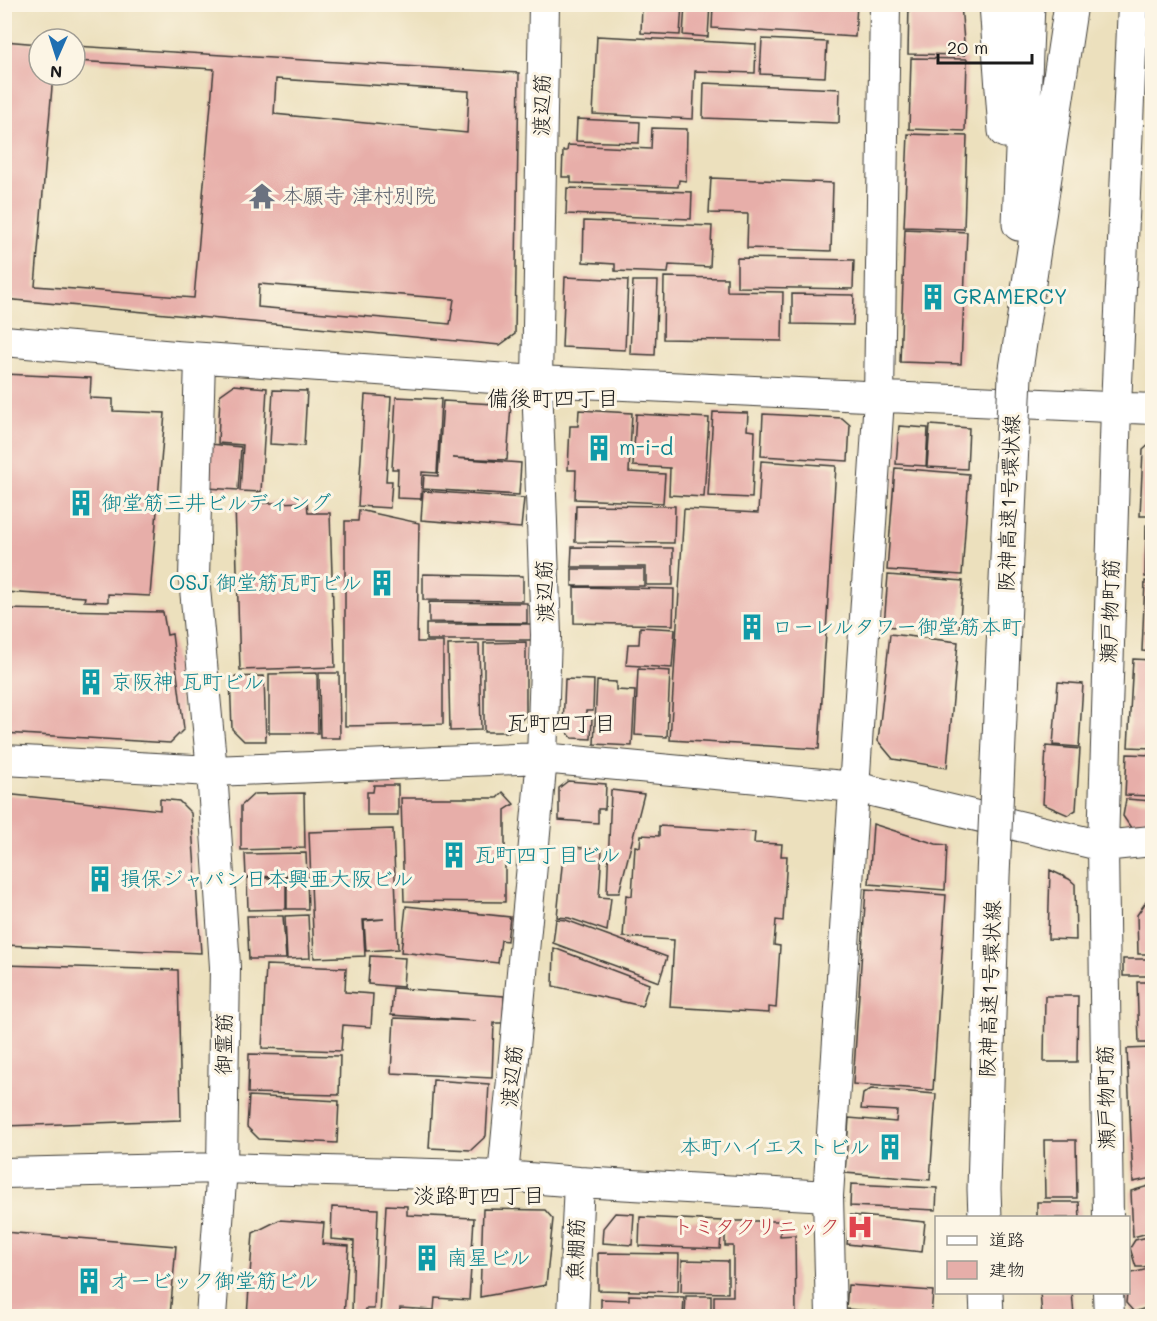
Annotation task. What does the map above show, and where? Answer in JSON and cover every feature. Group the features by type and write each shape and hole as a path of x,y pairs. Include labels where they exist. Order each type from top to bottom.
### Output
{"highway":[{"path":"996,4 1017,293"},
{"name":"阪神高速1号環状線","path":"985,1216 993,888 1028,4"},
{"path":"1015,376 1071,4"},
{"path":"986,1294 987,1317"}],"street":[{"name":"渡辺筋","path":"503,1176 542,758 546,635 537,381 544,4"},
{"path":"831,1317 828,1196 879,398 885,4"},
{"name":"瀬戸物町筋","path":"1108,1216 1103,846 1116,407 1134,4"},
{"path":"4,341 537,381 1152,409"},
{"name":"御霊筋","path":"200,357 194,578 212,771 225,967 222,1168 211,1317"},
{"path":"4,760 212,771 542,758 855,787 1103,846 1152,842"},
{"path":"4,1173 222,1168 503,1176 828,1196"},
{"name":"魚棚筋","path":"573,1317 579,1182"},
{"path":"1108,1294 1109,1317"}],"building":[{"path":"642,4 682,4 680,35 641,33"},
{"path":"685,4 710,4 708,37 683,35"},
{"path":"713,4 857,4 855,37 712,28"},
{"path":"909,4 961,4 965,55 908,54"},
{"path":"597,36 756,44 755,73 695,71 693,119 593,114"},
{"path":"762,39 827,42 825,77 760,74"},
{"path":"4,41 27,43 27,87 52,87 35,286 194,298 214,69 87,62 87,47 519,73 515,334 500,345 4,299","holes":["276,79 469,91 467,133 274,114","259,284 454,299 450,324 258,307"]},
{"path":"911,58 967,59 965,131 909,129"},
{"path":"704,83 840,89 839,123 703,118"},
{"path":"577,119 640,122 639,143 576,141"},
{"path":"652,128 687,129 686,181 679,180 678,187 571,183 571,177 562,177 563,151 567,151 568,145 651,149"},
{"path":"908,134 967,136 964,229 904,227"},
{"path":"711,178 833,183 831,251 747,248 748,214 709,213"},
{"path":"567,188 692,192 691,219 566,214"},
{"path":"584,221 712,226 710,267 669,265 668,273 615,271 615,264 583,262"},
{"name":"GRAMERCY","path":"905,229 967,232 961,364 900,362"},
{"path":"737,258 854,260 853,289 737,287"},
{"path":"565,277 628,280 625,350 562,347"},
{"path":"664,277 727,278 727,291 783,292 782,341 663,339"},
{"path":"633,281 658,281 655,355 630,354"},
{"path":"792,294 854,295 853,325 792,324"},
{"name":"御堂筋三井ビルディング","path":"4,374 91,378 90,398 113,399 113,411 165,413 150,596 108,594 108,602 84,601 85,597 4,592"},
{"path":"234,385 267,388 261,492 240,491 243,445 218,443 220,395"},
{"path":"273,390 307,391 304,446 270,444"},
{"path":"365,395 391,397 386,481 392,481 390,508 358,506"},
{"path":"396,397 441,399 437,473 422,472 421,499 397,498 398,469 392,469"},
{"path":"443,401 511,405 507,460 453,458 521,463 519,495 423,489 424,475 438,476"},
{"name":"m-i-d","path":"579,410 632,413 629,472 665,474 663,503 575,499 576,470 568,470 570,426 578,426"},
{"path":"713,412 748,413 747,430 755,431 752,498 708,496"},
{"path":"636,414 709,418 704,497 669,495 670,468 633,466"},
{"path":"763,414 842,418 850,425 848,461 761,456"},
{"path":"930,425 969,428 967,469 927,467"},
{"path":"899,426 928,428 926,466 896,464"},
{"path":"1152,442 1152,516 1140,516 1143,450"},
{"path":"210,444 241,447 238,490 207,488"},
{"name":"ローレルタワー御堂筋本町","path":"761,461 836,466 819,749 670,740 684,509 758,513"},
{"path":"895,468 969,474 962,575 887,570"},
{"path":"423,491 524,498 521,528 421,520"},
{"path":"307,502 308,513 330,513 335,667 240,670 235,504"},
{"path":"576,505 675,506 674,543 575,542"},
{"name":"OSJ 御堂筋瓦町ビル","path":"359,510 419,523 417,642 443,642 443,724 345,726 345,521 358,521"},
{"path":"1146,525 1152,525 1152,577 1145,577"},
{"path":"572,547 673,548 673,585 646,585 646,567 571,567"},
{"path":"572,569 644,569 644,586 572,586"},
{"path":"423,574 523,576 523,601 423,600"},
{"path":"888,575 963,581 959,632 884,626"},
{"path":"1145,581 1152,582 1152,652 1142,651"},
{"path":"574,587 674,589 673,625 574,623"},
{"path":"429,602 527,603 527,623 429,622"},
{"name":"京阪神 瓦町ビル","path":"4,609 163,612 167,635 172,634 184,729 170,743 4,733"},
{"path":"426,624 532,624 532,640 426,640"},
{"path":"640,627 675,629 672,668 626,665 628,644 639,644"},
{"path":"890,634 958,642 947,768 893,759 878,741"},
{"path":"526,642 526,715 510,732 484,732 484,643"},
{"path":"479,644 481,730 450,731 448,645"},
{"path":"1133,659 1152,660 1152,748 1128,747"},
{"path":"638,669 670,671 667,737 635,735"},
{"path":"317,673 318,733 269,733 269,674"},
{"path":"319,673 339,673 340,738 320,738"},
{"path":"264,676 266,741 244,741 232,729 230,677"},
{"path":"565,679 594,680 593,711 586,711 585,718 592,718 591,739 572,738 563,727"},
{"path":"597,681 616,682 616,690 635,691 632,746 594,744"},
{"path":"1058,682 1083,684 1079,747 1053,745"},
{"path":"1046,746 1080,749 1076,810 1068,815 1043,804"},
{"path":"1127,754 1152,755 1152,796 1125,795"},
{"path":"568,781 606,784 605,809 598,809 598,823 559,820 559,788"},
{"path":"374,785 398,785 398,815 367,815 367,792 373,792"},
{"path":"611,790 644,794 619,893 607,893"},
{"name":"瓦町四丁目ビル","path":"503,792 514,804 505,810 505,902 404,901 401,798 497,798"},
{"path":"304,793 305,848 241,850 241,806 254,794"},
{"name":"損保ジャパン日本興亜大阪ビル","path":"4,794 160,810 160,799 179,801 191,813 201,953 4,945"},
{"path":"1126,799 1152,801 1152,826 1131,828 1123,816"},
{"path":"873,824 936,844 947,845 945,890 869,884"},
{"path":"659,826 755,832 754,843 782,844 781,856 787,856 783,921 776,920 774,945 780,946 776,1008 769,1007 769,1013 670,1007 674,940 623,937 626,895 632,896 635,846 640,847 641,835 659,836"},
{"path":"393,829 398,949 366,951 364,921 384,919 363,920 365,956 314,958 309,832"},
{"path":"564,846 602,850 599,897 611,898 607,931 569,918 557,917"},
{"path":"306,853 307,875 246,877 245,854"},
{"path":"1050,870 1075,884 1076,940 1048,939"},
{"path":"287,877 307,877 308,909 287,909"},
{"path":"247,878 286,878 286,909 248,910"},
{"path":"866,889 946,895 933,1090 853,1084"},
{"path":"1152,893 1152,954 1138,954 1137,915"},
{"path":"406,906 510,917 507,941 501,940 498,963 401,952"},
{"path":"308,915 310,958 287,959 285,916"},
{"path":"247,916 283,916 286,959 249,959"},
{"path":"556,919 566,920 667,957 659,982 553,943"},
{"path":"554,948 649,984 642,1006 553,986"},
{"path":"370,956 405,958 403,987 368,984"},
{"path":"1123,959 1152,959 1152,976 1123,976"},
{"path":"4,965 178,970 181,1120 4,1126"},
{"path":"266,965 346,968 345,992 373,994 371,1027 343,1025 341,1051 262,1048"},
{"path":"1137,982 1152,982 1152,1043 1139,1043"},
{"path":"393,988 504,996 503,1023 494,1023 492,1078 391,1073 394,1018 476,1021 391,1015"},
{"path":"1045,996 1078,996 1077,1062 1044,1062"},
{"path":"1152,1048 1152,1178 1133,1182 1127,1049"},
{"path":"249,1054 340,1056 339,1095 248,1093"},
{"path":"433,1080 489,1084 486,1136 471,1150 429,1148"},
{"name":"本町ハイエストビル","path":"871,1089 936,1094 930,1180 845,1173 849,1118 896,1122 897,1111 861,1109 863,1094"},
{"path":"249,1096 339,1101 337,1143 259,1139 247,1127"},
{"path":"1044,1140 1076,1140 1077,1198 1045,1198"},
{"path":"851,1184 937,1188 936,1210 850,1206"},
{"path":"1152,1185 1152,1232 1133,1237 1131,1191"},
{"path":"1037,1202 1079,1202 1080,1216 1037,1216"},
{"name":"南星ビル","path":"386,1205 407,1206 407,1215 474,1218 469,1300 435,1298 434,1310 400,1308 399,1316 380,1316"},
{"path":"332,1207 378,1209 374,1309 352,1312 354,1241 331,1239"},
{"path":"483,1209 545,1210 553,1219 546,1285 480,1297"},
{"path":"615,1213 634,1214 632,1245 602,1243 603,1228"},
{"path":"850,1215 925,1222 922,1252 847,1244"},
{"path":"640,1217 722,1221 720,1249 639,1246"},
{"path":"279,1220 324,1223 322,1244 349,1246 344,1316 247,1316 253,1233"},
{"path":"725,1221 780,1221 780,1236 795,1235 796,1316 714,1316 714,1296 733,1296 733,1246 725,1246"},
{"name":"オービック御堂筋ビル","path":"4,1232 176,1246 170,1316 4,1316"},
{"path":"1152,1236 1152,1265 1136,1267 1130,1248 1135,1240"},
{"path":"598,1253 679,1254 678,1292 598,1290"},
{"path":"682,1260 728,1261 728,1293 681,1292"},
{"path":"1152,1268 1152,1306 1134,1312 1126,1303 1127,1294 1130,1294 1130,1274"},
{"path":"848,1285 933,1291 931,1316 846,1309"},
{"path":"1040,1294 1072,1294 1074,1316 1042,1316"},
{"path":"629,1295 684,1297 683,1316 601,1316 601,1299 629,1300"},
{"path":"686,1296 711,1296 711,1316 685,1316"}],"place":[{"name":"本願寺 津村別院","path":"262,196"},
{"name":"GRAMERCY","path":"933,297"},
{"name":"m-i-d","path":"599,448"},
{"name":"御堂筋三井ビルディング","path":"81,503"},
{"name":"OSJ 御堂筋瓦町ビル","path":"382,583"},
{"name":"ローレルタワー御堂筋本町","path":"752,627"},
{"name":"京阪神 瓦町ビル","path":"91,682"},
{"name":"瓦町四丁目ビル","path":"454,855"},
{"name":"損保ジャパン日本興亜大阪ビル","path":"100,879"},
{"name":"本町ハイエストビル","path":"890,1147"},
{"name":"トミタクリニック","path":"860,1227"},
{"name":"南星ビル","path":"427,1258"},
{"name":"オービック御堂筋ビル","path":"89,1281"}],"district":[{"name":"備後町四丁目","path":"553,398"},
{"name":"瓦町四丁目","path":"561,723"},
{"name":"淡路町四丁目","path":"479,1195"}]}
